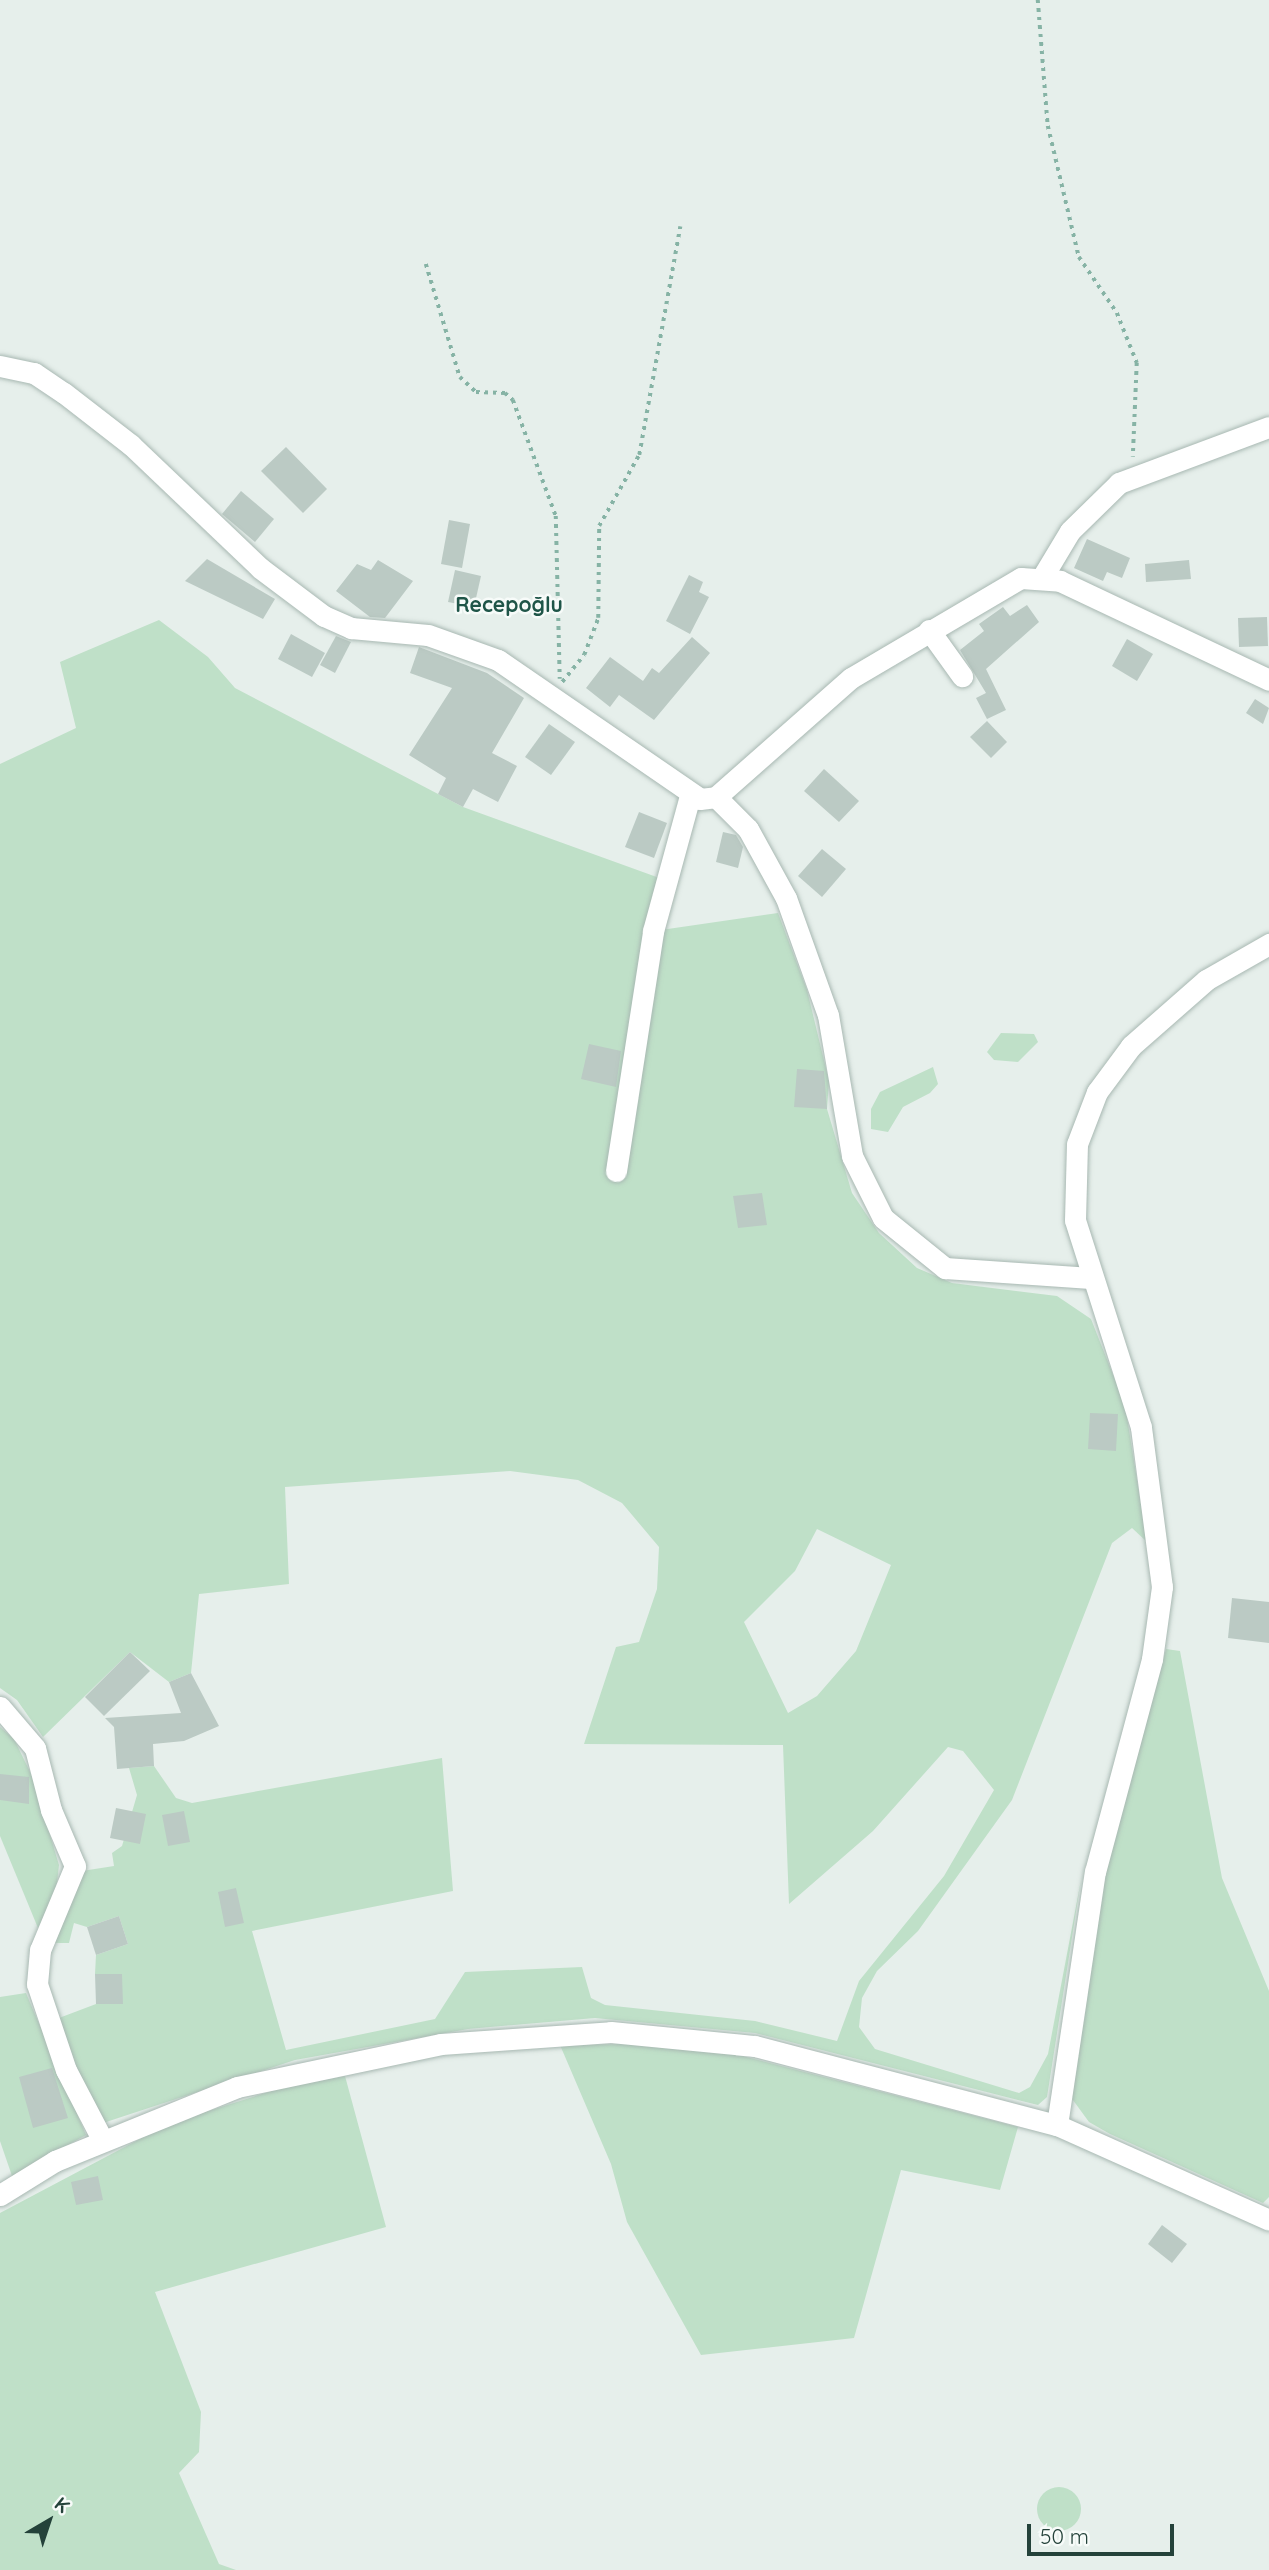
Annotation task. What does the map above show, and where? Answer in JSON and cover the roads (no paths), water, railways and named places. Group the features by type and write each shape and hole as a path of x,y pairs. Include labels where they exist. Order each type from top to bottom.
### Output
{"street":[{"path":"0,366 34,373 64,393 131,445 260,568 324,617 351,628 428,635 481,653 555,690 690,796 716,797 748,829 786,898 828,1015 852,1156 883,1218 945,1268 1091,1278"},
{"path":"1043,576 1070,531 1132,475 1269,427"},
{"path":"716,797 851,678 1004,585 1043,576 1269,680"},
{"path":"929,630 962,676"},
{"path":"616,1171 653,931 690,796"},
{"path":"1057,2125 1087,1913 1152,1659 1162,1587 1141,1427 1091,1278 1075,1220 1073,1171 1097,1092 1155,1021 1206,980 1269,944"},
{"path":"0,1707 35,1748 51,1810 75,1866 40,1950 37,1984 66,2070 103,2141"},
{"path":"0,2195 103,2141 237,2087 342,2062 505,2036 611,2032 755,2046 1057,2125 1269,2220"}],"district":[{"name":"Recepoğlu","path":"509,604"}]}
